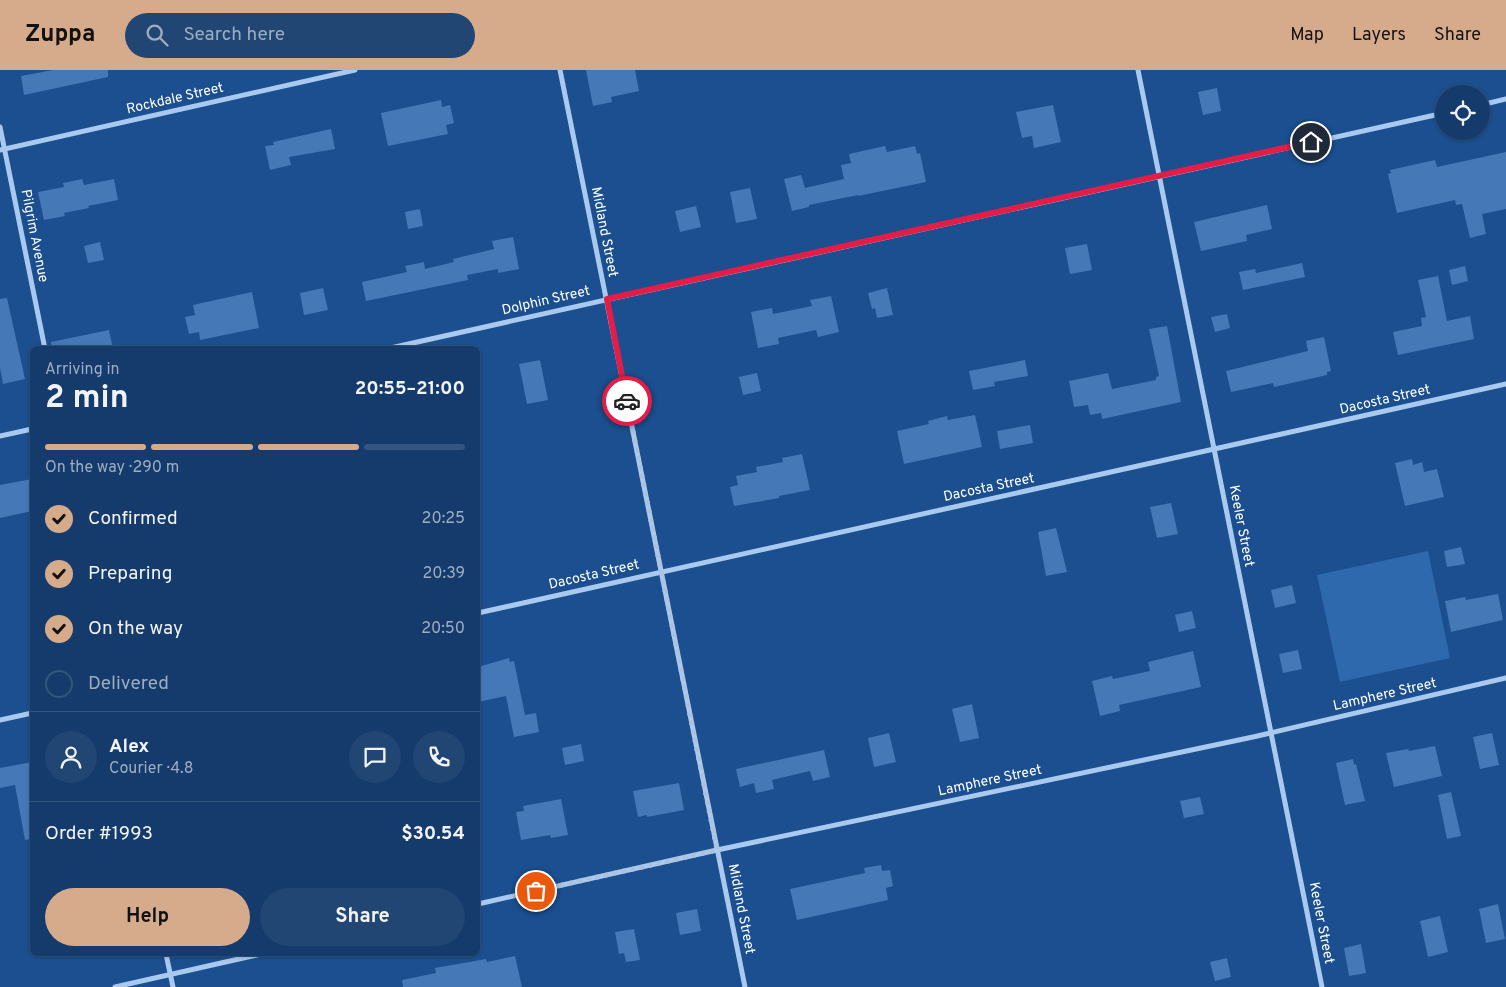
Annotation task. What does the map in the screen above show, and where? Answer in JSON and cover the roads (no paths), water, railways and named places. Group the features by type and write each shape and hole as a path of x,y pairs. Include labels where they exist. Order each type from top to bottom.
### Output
{"street":[{"name":"Rockdale Street","path":"2,150 355,70"},
{"name":"Midland Street","path":"560,70 745,987"},
{"name":"Keeler Street","path":"1138,70 1322,987"},
{"path":"1490,102 1506,99"},
{"name":"Dolphin Street","path":"399,346 1435,115"},
{"name":"Pilgrim Avenue","path":"0,127 2,150 43,346"},
{"name":"Dacosta Street","path":"480,613 1506,384"},
{"path":"0,436 30,429"},
{"name":"Lamphere Street","path":"480,904 717,850 1271,733 1506,678"},
{"path":"0,720 30,712"},
{"path":"166,956 173,987"},
{"path":"115,987 252,956"}]}
